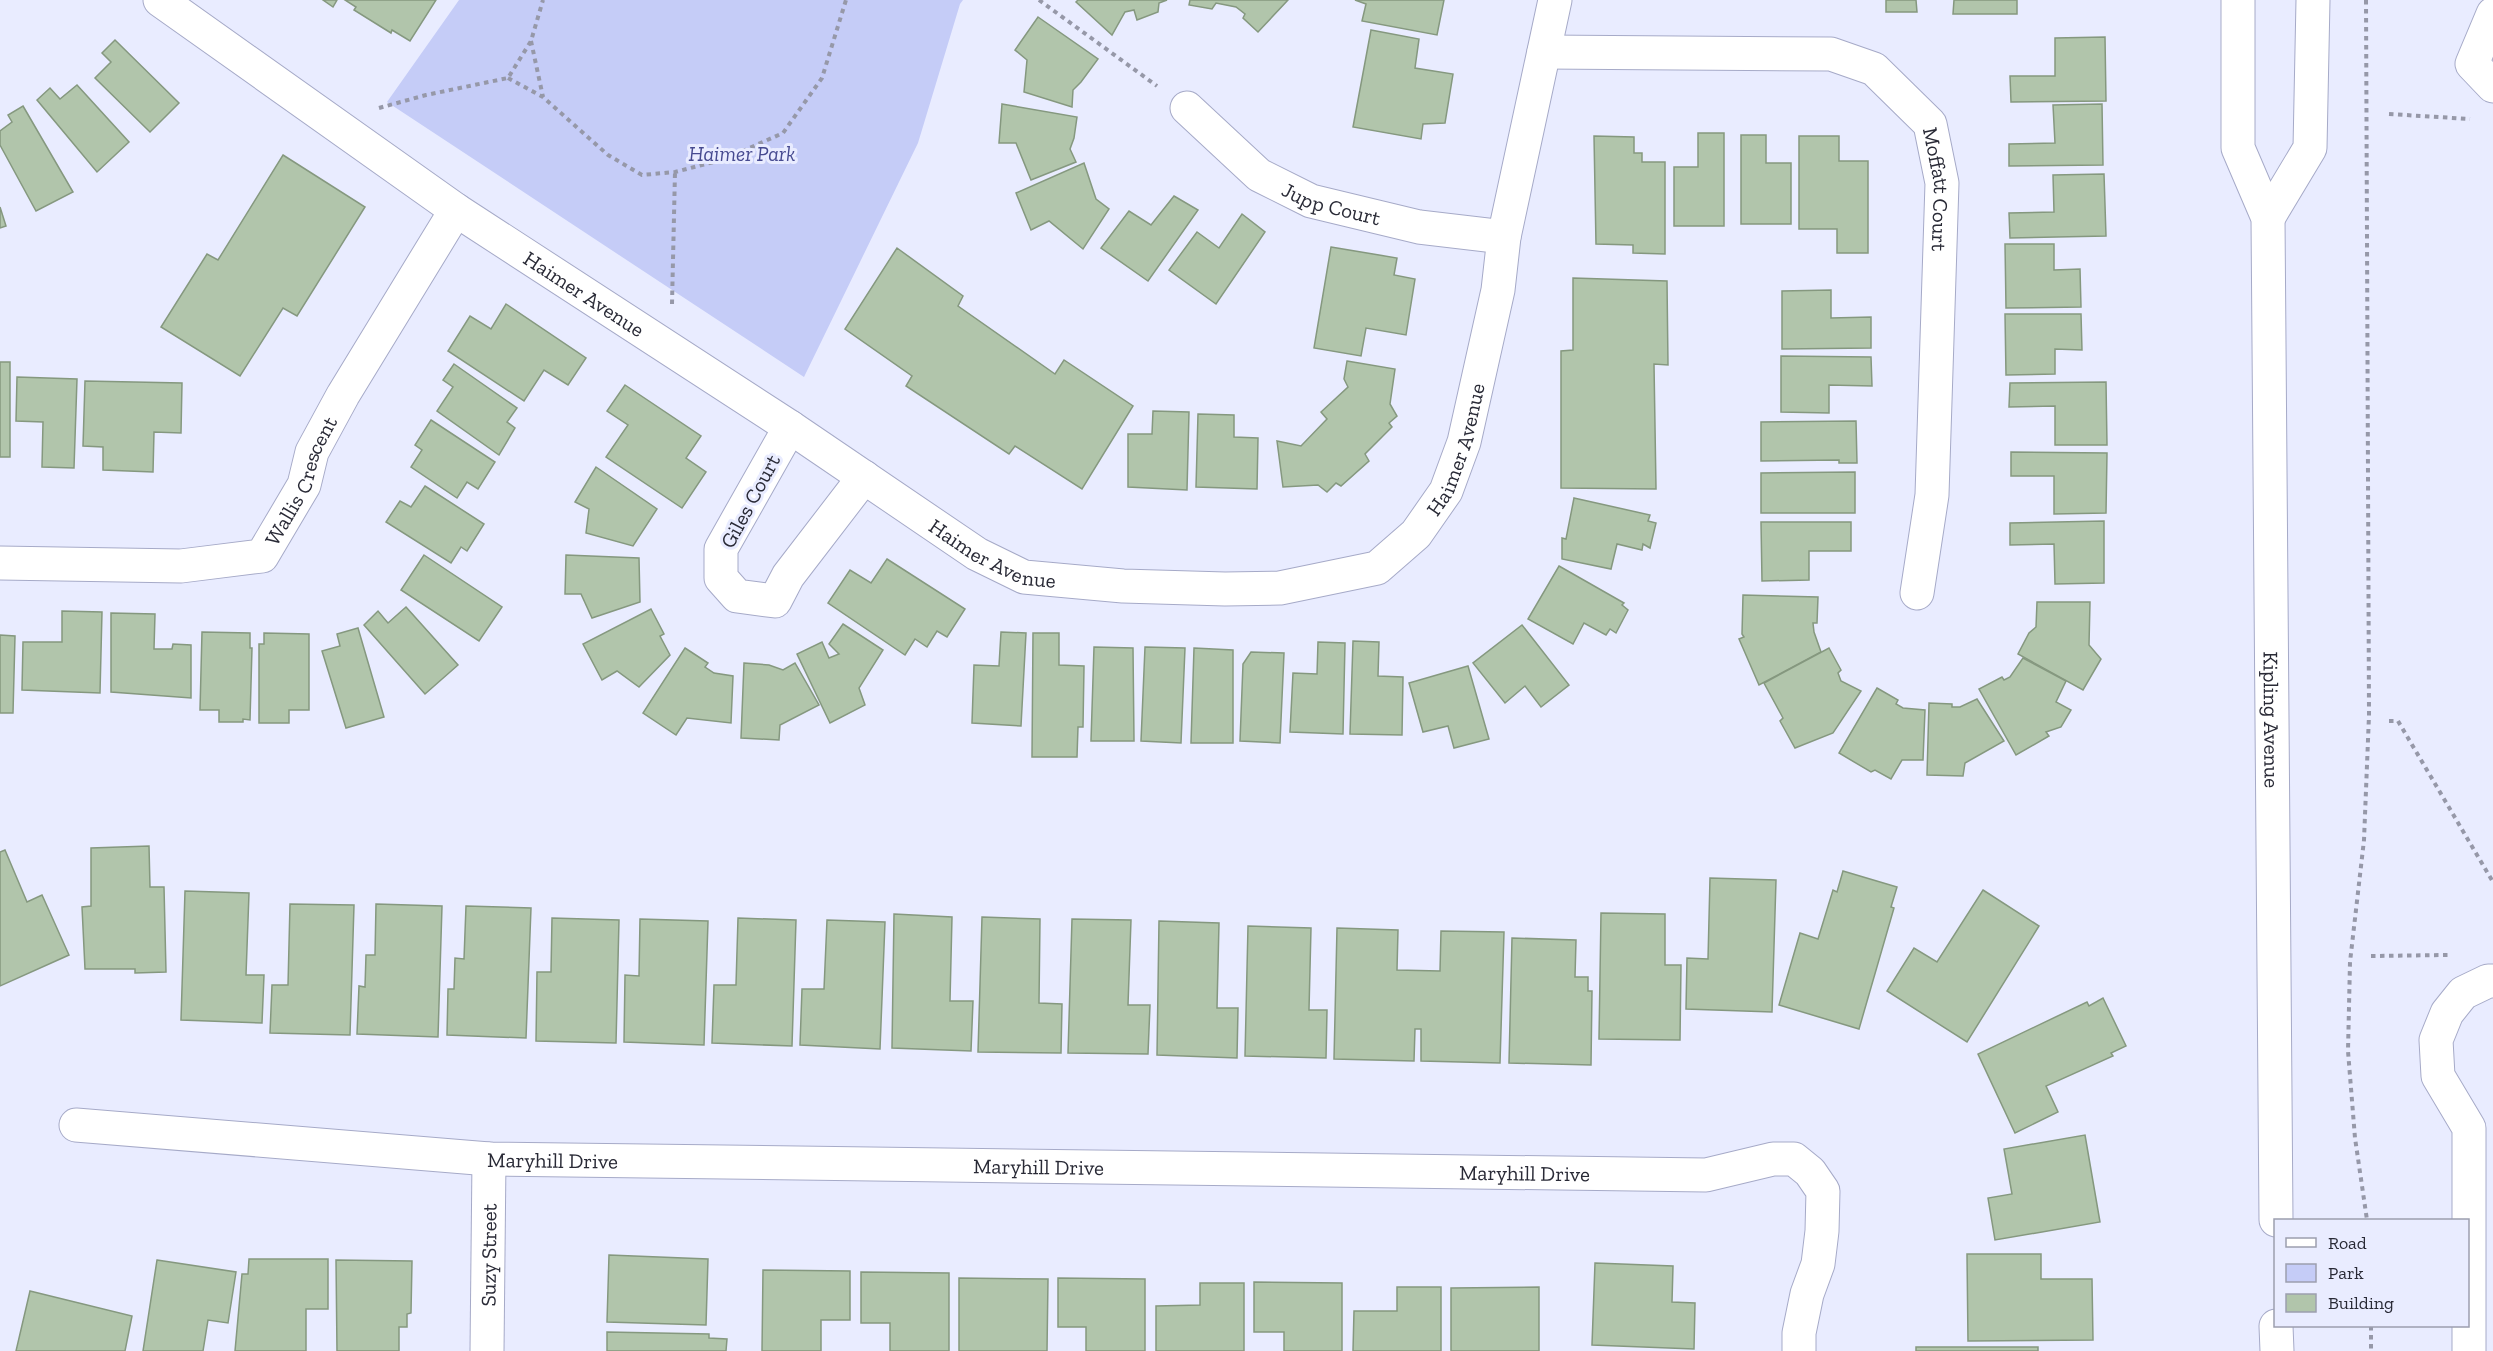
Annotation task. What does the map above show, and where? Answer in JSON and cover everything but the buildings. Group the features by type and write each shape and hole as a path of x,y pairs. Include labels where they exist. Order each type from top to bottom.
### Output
{"street":[{"name":"Haimer Avenue","path":"160,0 456,210 790,427 977,554 1023,577 1123,586 1280,588 1377,568 1416,534 1446,491 1464,442 1471,412 1498,290 1504,237 1555,0"},
{"name":"Kipling Avenue","path":"2238,0 2238,148 2268,218 2276,1219"},
{"path":"2268,218 2310,148 2313,0"},
{"path":"2493,14 2472,64 2493,86"},
{"name":"Moffatt Court","path":"1544,52 1831,54 1874,69 1930,124 1942,183 1932,495 1917,593"},
{"name":"Jupp Court","path":"1187,108 1259,175 1311,201 1419,226 1504,237"},
{"name":"Wallis Crescent","path":"0,563 181,566 262,555 304,485 312,452 343,395 456,210"},
{"name":"Giles Court","path":"790,427 721,549 721,578 737,596 775,601 788,576 864,477"},
{"path":"2469,1351 2481,1124 2438,1076 2436,1040 2447,1013 2463,993 2488,981 2493,981"},
{"name":"Maryhill Drive","path":"76,1125 489,1159 1706,1175 1773,1159 1794,1159 1810,1172 1823,1191 1818,1264 1806,1294 1799,1333 1799,1351"},
{"name":"Suzy Street","path":"487,1351 489,1159"},
{"path":"2276,1327 2277,1351"}],"path":[{"path":"508,78 531,41 543,0"},
{"path":"331,121 426,95 508,78 543,97 608,155 642,175 675,172 725,159 783,133 822,78 846,0"},
{"path":"1039,0 1187,108"},
{"path":"2366,0 2369,715 2364,840 2350,962 2348,1051 2355,1138 2367,1219"},
{"path":"531,41 543,97"},
{"path":"2390,114 2478,120"},
{"path":"670,350 675,172"},
{"path":"2389,721 2398,721 2493,882"},
{"path":"2371,956 2449,955"},
{"path":"2371,1327 2371,1351"}],"green space":[{"name":"Haimer Park","path":"459,0 963,0 918,143 804,377 387,102"}]}
